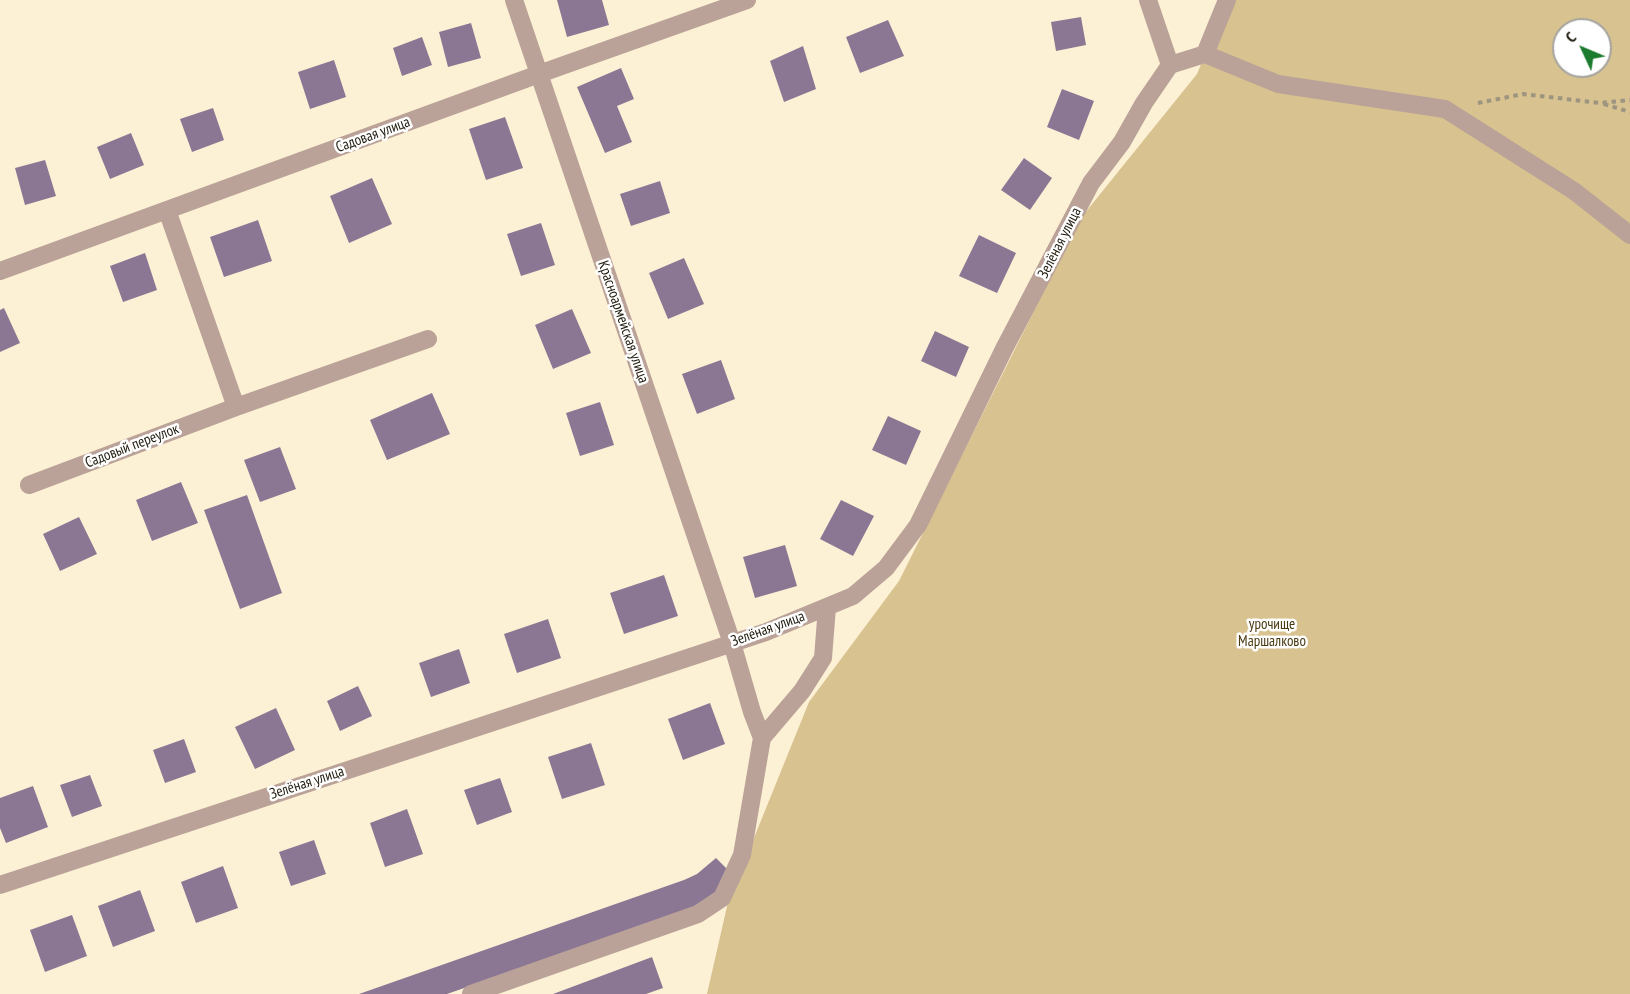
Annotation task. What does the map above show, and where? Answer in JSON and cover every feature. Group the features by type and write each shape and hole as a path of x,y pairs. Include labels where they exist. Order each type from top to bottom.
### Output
{"street":[{"name":"Красноармейская улица","path":"514,0 732,643 762,738"},
{"name":"Садовая улица","path":"0,271 747,0"},
{"path":"1148,0 1170,65 1205,54 1278,84 1444,109 1574,191 1630,235"},
{"path":"1205,54 1227,0"},
{"name":"Зелёная улица","path":"0,885 766,632 853,596 886,568 918,525 1004,349 1091,183 1122,142 1144,103 1170,65"},
{"path":"167,210 236,407"},
{"name":"Садовый переулок","path":"28,485 236,407 428,339"},
{"path":"471,994 698,914 722,898 742,855 762,738 802,692 822,658 827,607"}],"path":[{"path":"1444,109 1523,94 1600,103 1630,112"},
{"path":"1600,103 1630,100"}],"green space":[{"name":"урочище Маршалково","path":"1228,0 1630,0 1630,994 707,994 728,902 809,702 899,581 1080,219 1197,74"}],"building":[{"path":"557,0 602,0 609,25 567,37"},
{"path":"1081,17 1086,45 1056,51 1051,22"},
{"path":"888,20 904,56 860,73 846,37"},
{"path":"471,23 481,58 448,67 439,32"},
{"path":"422,37 432,65 402,76 393,48"},
{"path":"803,46 816,89 784,102 770,61"},
{"path":"334,60 346,97 310,109 298,72"},
{"path":"621,68 634,99 617,106 632,142 605,153 577,87"},
{"path":"1062,89 1094,101 1079,140 1047,127"},
{"path":"213,108 224,140 192,152 180,119"},
{"path":"505,117 523,168 486,180 469,129"},
{"path":"131,133 144,165 110,179 97,147"},
{"path":"1024,158 1052,178 1030,210 1001,190"},
{"path":"45,160 56,196 25,205 15,168"},
{"path":"372,178 392,224 349,243 330,196"},
{"path":"660,181 670,213 631,226 620,194"},
{"path":"258,220 272,261 224,277 210,237"},
{"path":"541,223 555,265 521,276 507,234"},
{"path":"979,235 1016,253 997,293 959,276"},
{"path":"145,253 157,290 123,302 110,266"},
{"path":"684,258 704,304 668,319 649,273"},
{"path":"4,308 20,343 0,352 0,310"},
{"path":"572,309 591,353 553,369 535,325"},
{"path":"935,331 969,347 956,377 921,361"},
{"path":"721,360 735,399 697,414 682,374"},
{"path":"432,393 450,434 387,460 370,420"},
{"path":"600,402 614,445 580,456 566,413"},
{"path":"888,416 921,431 906,465 872,450"},
{"path":"280,447 296,489 260,502 244,460"},
{"path":"181,482 198,523 152,541 136,500"},
{"path":"247,495 282,593 240,609 204,510"},
{"path":"841,500 874,516 853,556 820,539"},
{"path":"79,517 97,554 60,571 43,534"},
{"path":"785,545 797,586 755,598 743,557"},
{"path":"664,575 678,616 624,634 610,593"},
{"path":"548,619 561,658 517,673 504,634"},
{"path":"459,649 470,683 431,697 419,663"},
{"path":"358,686 372,716 340,731 327,701"},
{"path":"710,703 725,744 683,760 668,719"},
{"path":"276,708 295,750 255,769 235,727"},
{"path":"184,739 196,772 165,783 153,750"},
{"path":"591,743 605,785 562,799 548,757"},
{"path":"90,775 102,806 72,817 60,785"},
{"path":"500,778 512,812 477,825 464,790"},
{"path":"33,786 48,827 6,843 0,828 0,798"},
{"path":"407,809 423,854 385,867 370,823"},
{"path":"314,840 326,874 291,886 279,852"},
{"path":"716,858 732,874 724,890 694,908 447,994 359,994 684,880 697,874"},
{"path":"223,866 238,908 196,923 181,882"},
{"path":"140,890 155,931 113,947 98,906"},
{"path":"72,915 87,956 45,972 30,930"},
{"path":"652,957 663,988 646,994 553,994"}]}
